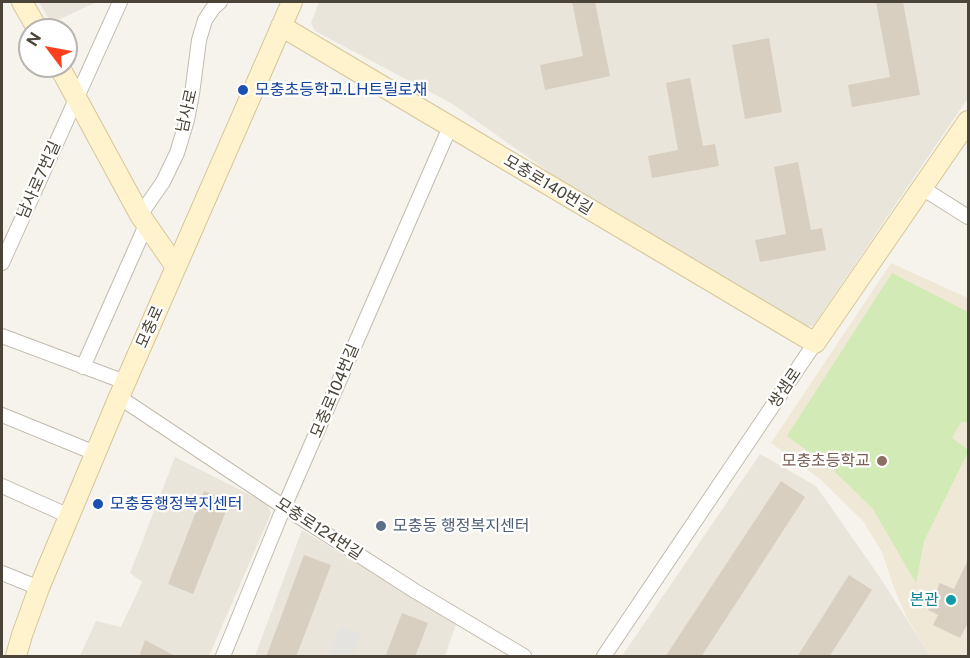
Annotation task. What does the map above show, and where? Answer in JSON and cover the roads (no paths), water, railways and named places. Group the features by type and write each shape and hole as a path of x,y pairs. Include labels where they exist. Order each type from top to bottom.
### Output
{"street":[{"path":"22,2 31,18"},
{"name":"남사로7번길","path":"2,263 120,2"},
{"name":"남사로","path":"84,367 143,220 177,153 187,120 199,40 205,20 220,2"},
{"name":"모충로","path":"16,657 21,635 39,588 95,453 292,2"},
{"name":"모충로140번길","path":"281,26 815,343"},
{"path":"66,78 143,220 176,267"},
{"name":"쌍샘로","path":"604,657 815,343 969,121"},
{"name":"모충로104번길","path":"223,657 284,507 450,127"},
{"path":"922,188 969,217"},
{"name":"모충로124번길","path":"2,336 84,367 122,390 284,507 415,591 524,657"},
{"path":"2,415 95,453"},
{"path":"2,486 69,516"},
{"path":"2,573 39,588"},
{"path":"496,657 497,640"}],"place":[{"name":"모충초등학교.LH트릴로채","path":"243,90"},
{"name":"모충초등학교","path":"882,461"},
{"name":"모충동행정복지센터","path":"98,504"},
{"name":"모충동 행정복지센터","path":"381,526"},
{"name":"본관","path":"951,600"}]}
